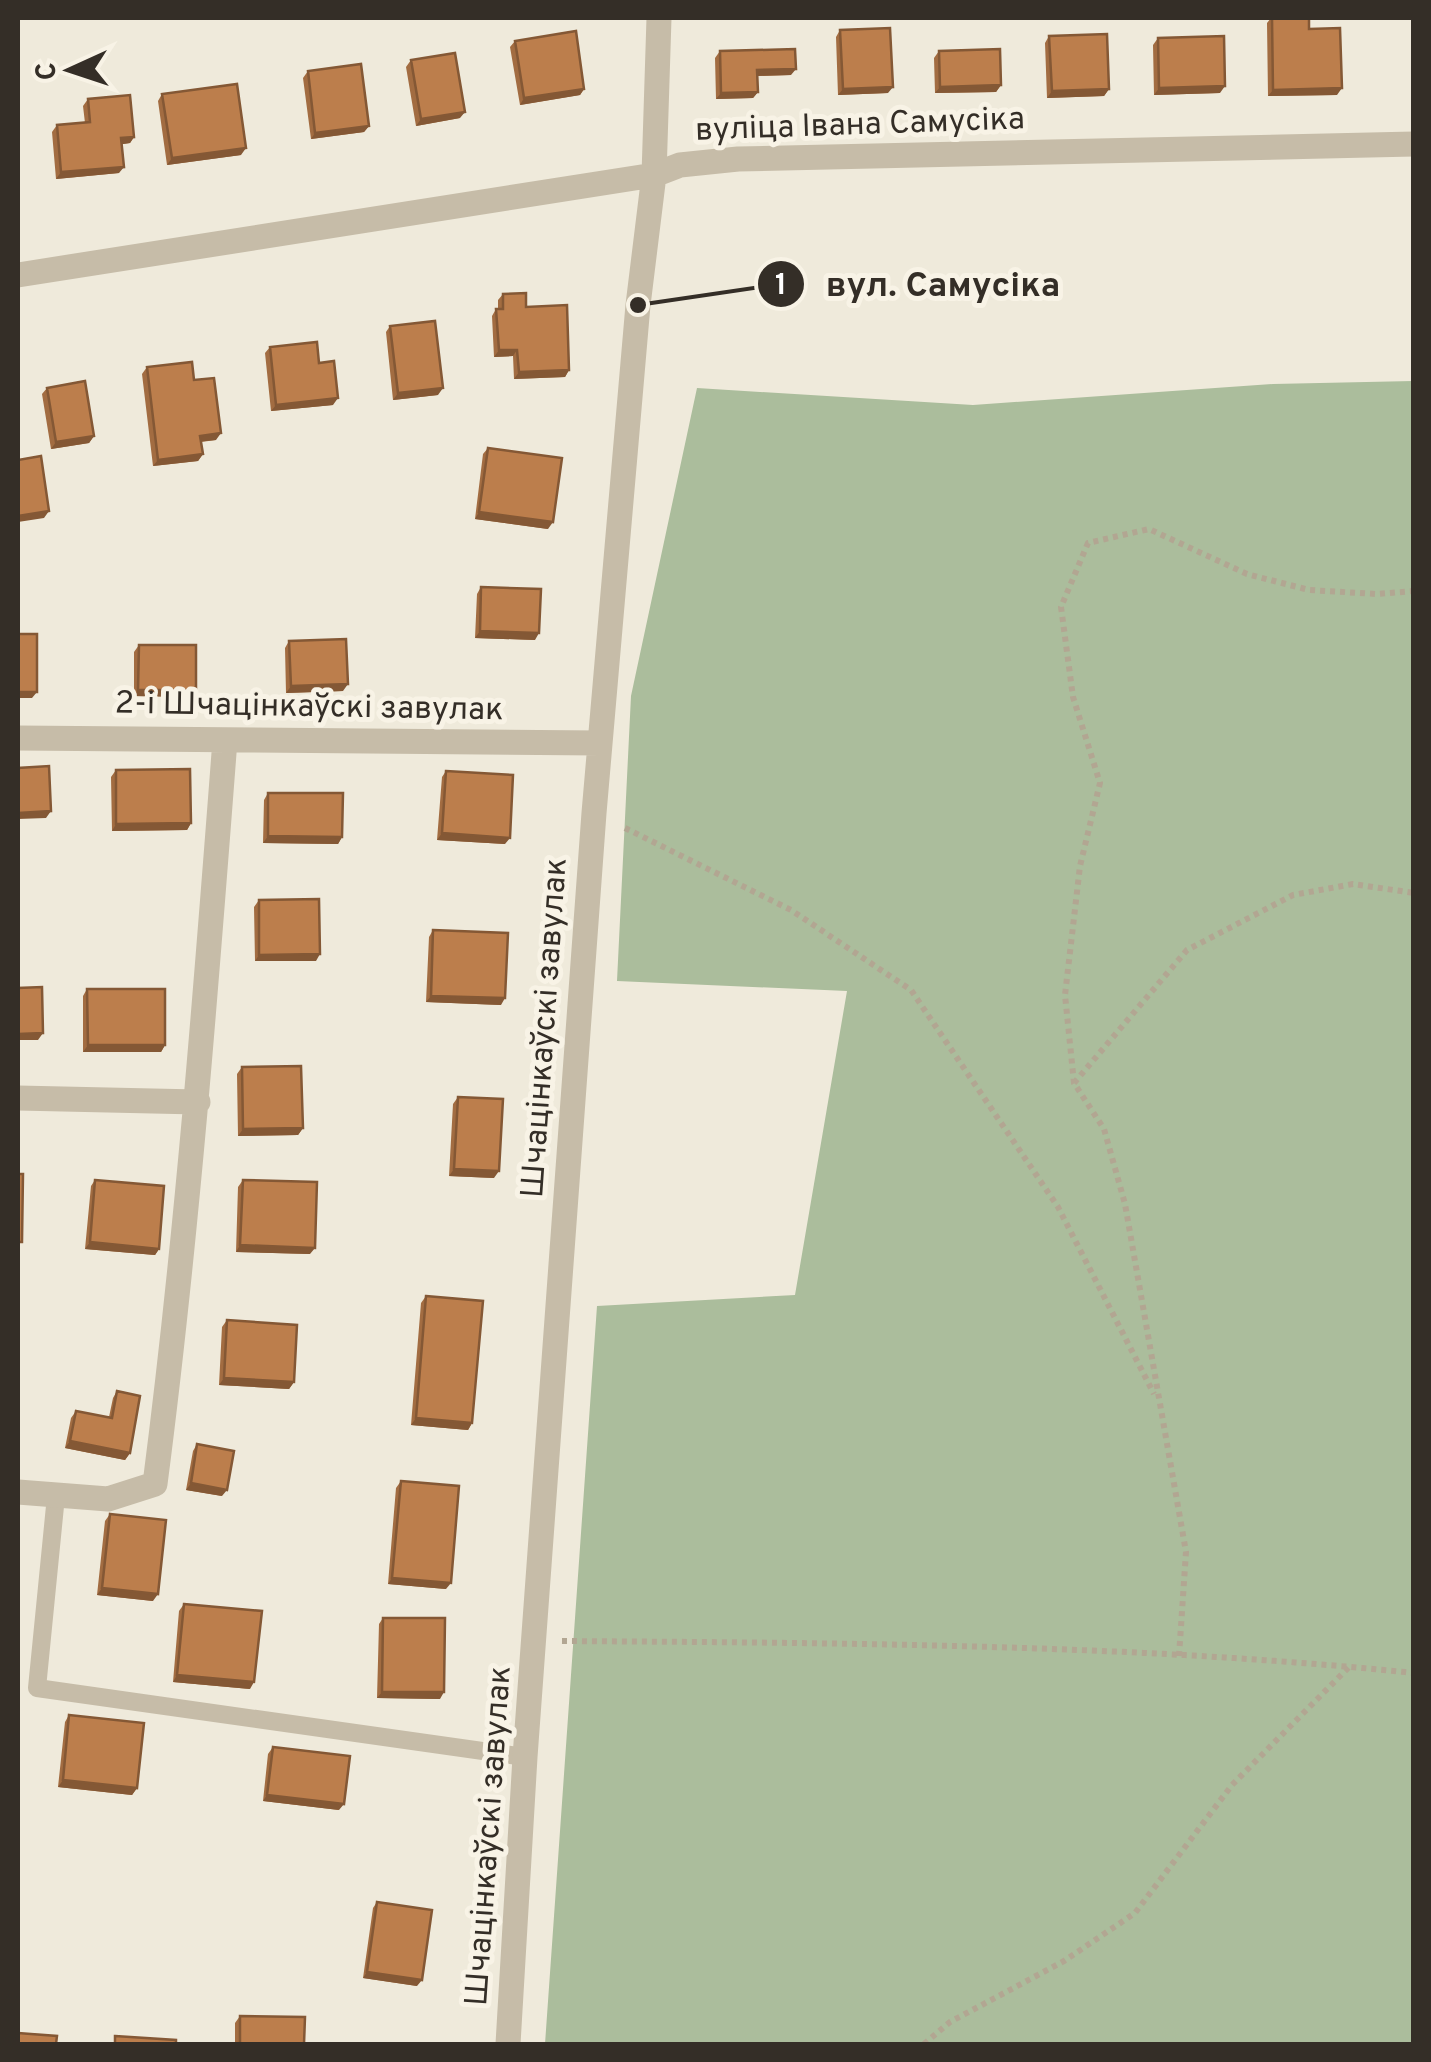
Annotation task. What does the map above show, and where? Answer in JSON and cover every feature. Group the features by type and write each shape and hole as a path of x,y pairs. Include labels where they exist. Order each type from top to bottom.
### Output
{"street":[{"name":"Шчацінкаўскі завулак","path":"508,2044 525,1757 594,813 638,306 654,175 659,18"},
{"name":"вуліца Івана Самусіка","path":"18,275 654,175 680,164 738,159 1414,144"},
{"name":"2-і Шчацінкаўскі завулак","path":"18,738 600,744"},
{"path":"18,1492 108,1498 155,1484 179,1302 198,1102 225,740"},
{"path":"18,1098 198,1102"}],"lane":[{"path":"56,1496 37,1688 525,1757"}],"path":[{"path":"1179,1656 1186,1552 1120,1185 1104,1128 1074,1083 1064,995 1080,866 1100,783 1073,697 1061,607 1088,543 1149,530 1247,574 1309,590 1378,594 1414,590"},
{"path":"594,813 792,910 912,990 1058,1207 1160,1404"},
{"path":"1074,1083 1187,950 1293,895 1353,884 1414,893"},
{"path":"536,1640 894,1643 1179,1656 1414,1673"},
{"path":"924,2044 950,2022 1064,1960 1135,1913 1232,1785 1350,1666"}],"green space":[{"path":"1413,381 1413,2044 545,2044 597,1306 795,1295 847,991 617,981 631,696 697,388 973,405 1273,384"}],"building":[{"path":"1272,18 1309,18 1309,29 1340,28 1342,88 1273,90"},
{"path":"890,28 893,87 843,89 840,30"},
{"path":"576,31 584,89 524,98 515,41"},
{"path":"1107,34 1109,89 1052,91 1049,36"},
{"path":"1224,36 1225,86 1159,88 1158,38"},
{"path":"795,49 796,69 757,70 758,92 721,93 720,51"},
{"path":"1000,49 1001,85 940,87 939,51"},
{"path":"455,53 465,112 421,119 411,60"},
{"path":"361,64 369,126 315,133 308,71"},
{"path":"237,84 246,148 172,158 162,94"},
{"path":"130,95 134,137 121,138 124,167 61,172 57,125 90,122 88,99"},
{"path":"526,293 526,307 567,305 569,370 519,372 517,350 499,350 496,309 503,309 503,294"},
{"path":"435,321 443,388 398,393 390,326"},
{"path":"317,342 319,363 334,361 338,398 276,405 270,347"},
{"path":"192,362 194,380 214,378 221,433 200,436 203,454 158,460 147,367"},
{"path":"85,381 94,436 56,442 47,388"},
{"path":"488,448 562,458 553,522 479,512"},
{"path":"41,456 49,511 18,516 18,460"},
{"path":"481,587 541,589 539,633 480,631"},
{"path":"18,634 37,634 37,692 18,692"},
{"path":"346,639 348,684 291,686 289,641"},
{"path":"139,645 196,645 196,690 138,690"},
{"path":"49,766 51,811 18,813 18,768"},
{"path":"190,769 191,823 116,824 116,770"},
{"path":"446,771 513,775 510,838 442,833"},
{"path":"268,793 343,793 342,837 268,836"},
{"path":"319,899 320,954 259,955 259,900"},
{"path":"433,930 508,933 505,998 431,996"},
{"path":"42,987 43,1033 18,1034 18,988"},
{"path":"87,989 165,989 165,1045 88,1045"},
{"path":"301,1066 303,1128 243,1129 242,1067"},
{"path":"458,1097 503,1099 499,1171 454,1169"},
{"path":"18,1174 23,1174 22,1242 18,1242"},
{"path":"95,1180 164,1186 159,1249 90,1242"},
{"path":"243,1180 317,1182 315,1248 240,1245"},
{"path":"426,1296 483,1301 472,1423 416,1418"},
{"path":"227,1320 297,1325 294,1382 224,1378"},
{"path":"117,1391 140,1396 130,1453 70,1441 76,1411 112,1418"},
{"path":"197,1444 234,1451 227,1490 191,1483"},
{"path":"401,1481 459,1486 451,1583 392,1578"},
{"path":"110,1514 166,1520 158,1594 102,1588"},
{"path":"184,1604 262,1611 254,1682 177,1675"},
{"path":"383,1618 445,1618 444,1692 382,1692"},
{"path":"69,1715 144,1723 137,1788 63,1780"},
{"path":"273,1747 350,1756 344,1804 267,1795"},
{"path":"377,1902 432,1910 422,1980 367,1972"},
{"path":"240,2016 305,2017 304,2044 240,2044"},
{"path":"18,2033 57,2036 56,2044 18,2044"},
{"path":"115,2036 176,2040 176,2044 115,2044"}],"place":[{"name":"вул. Самусіка","path":"638,305"}]}
